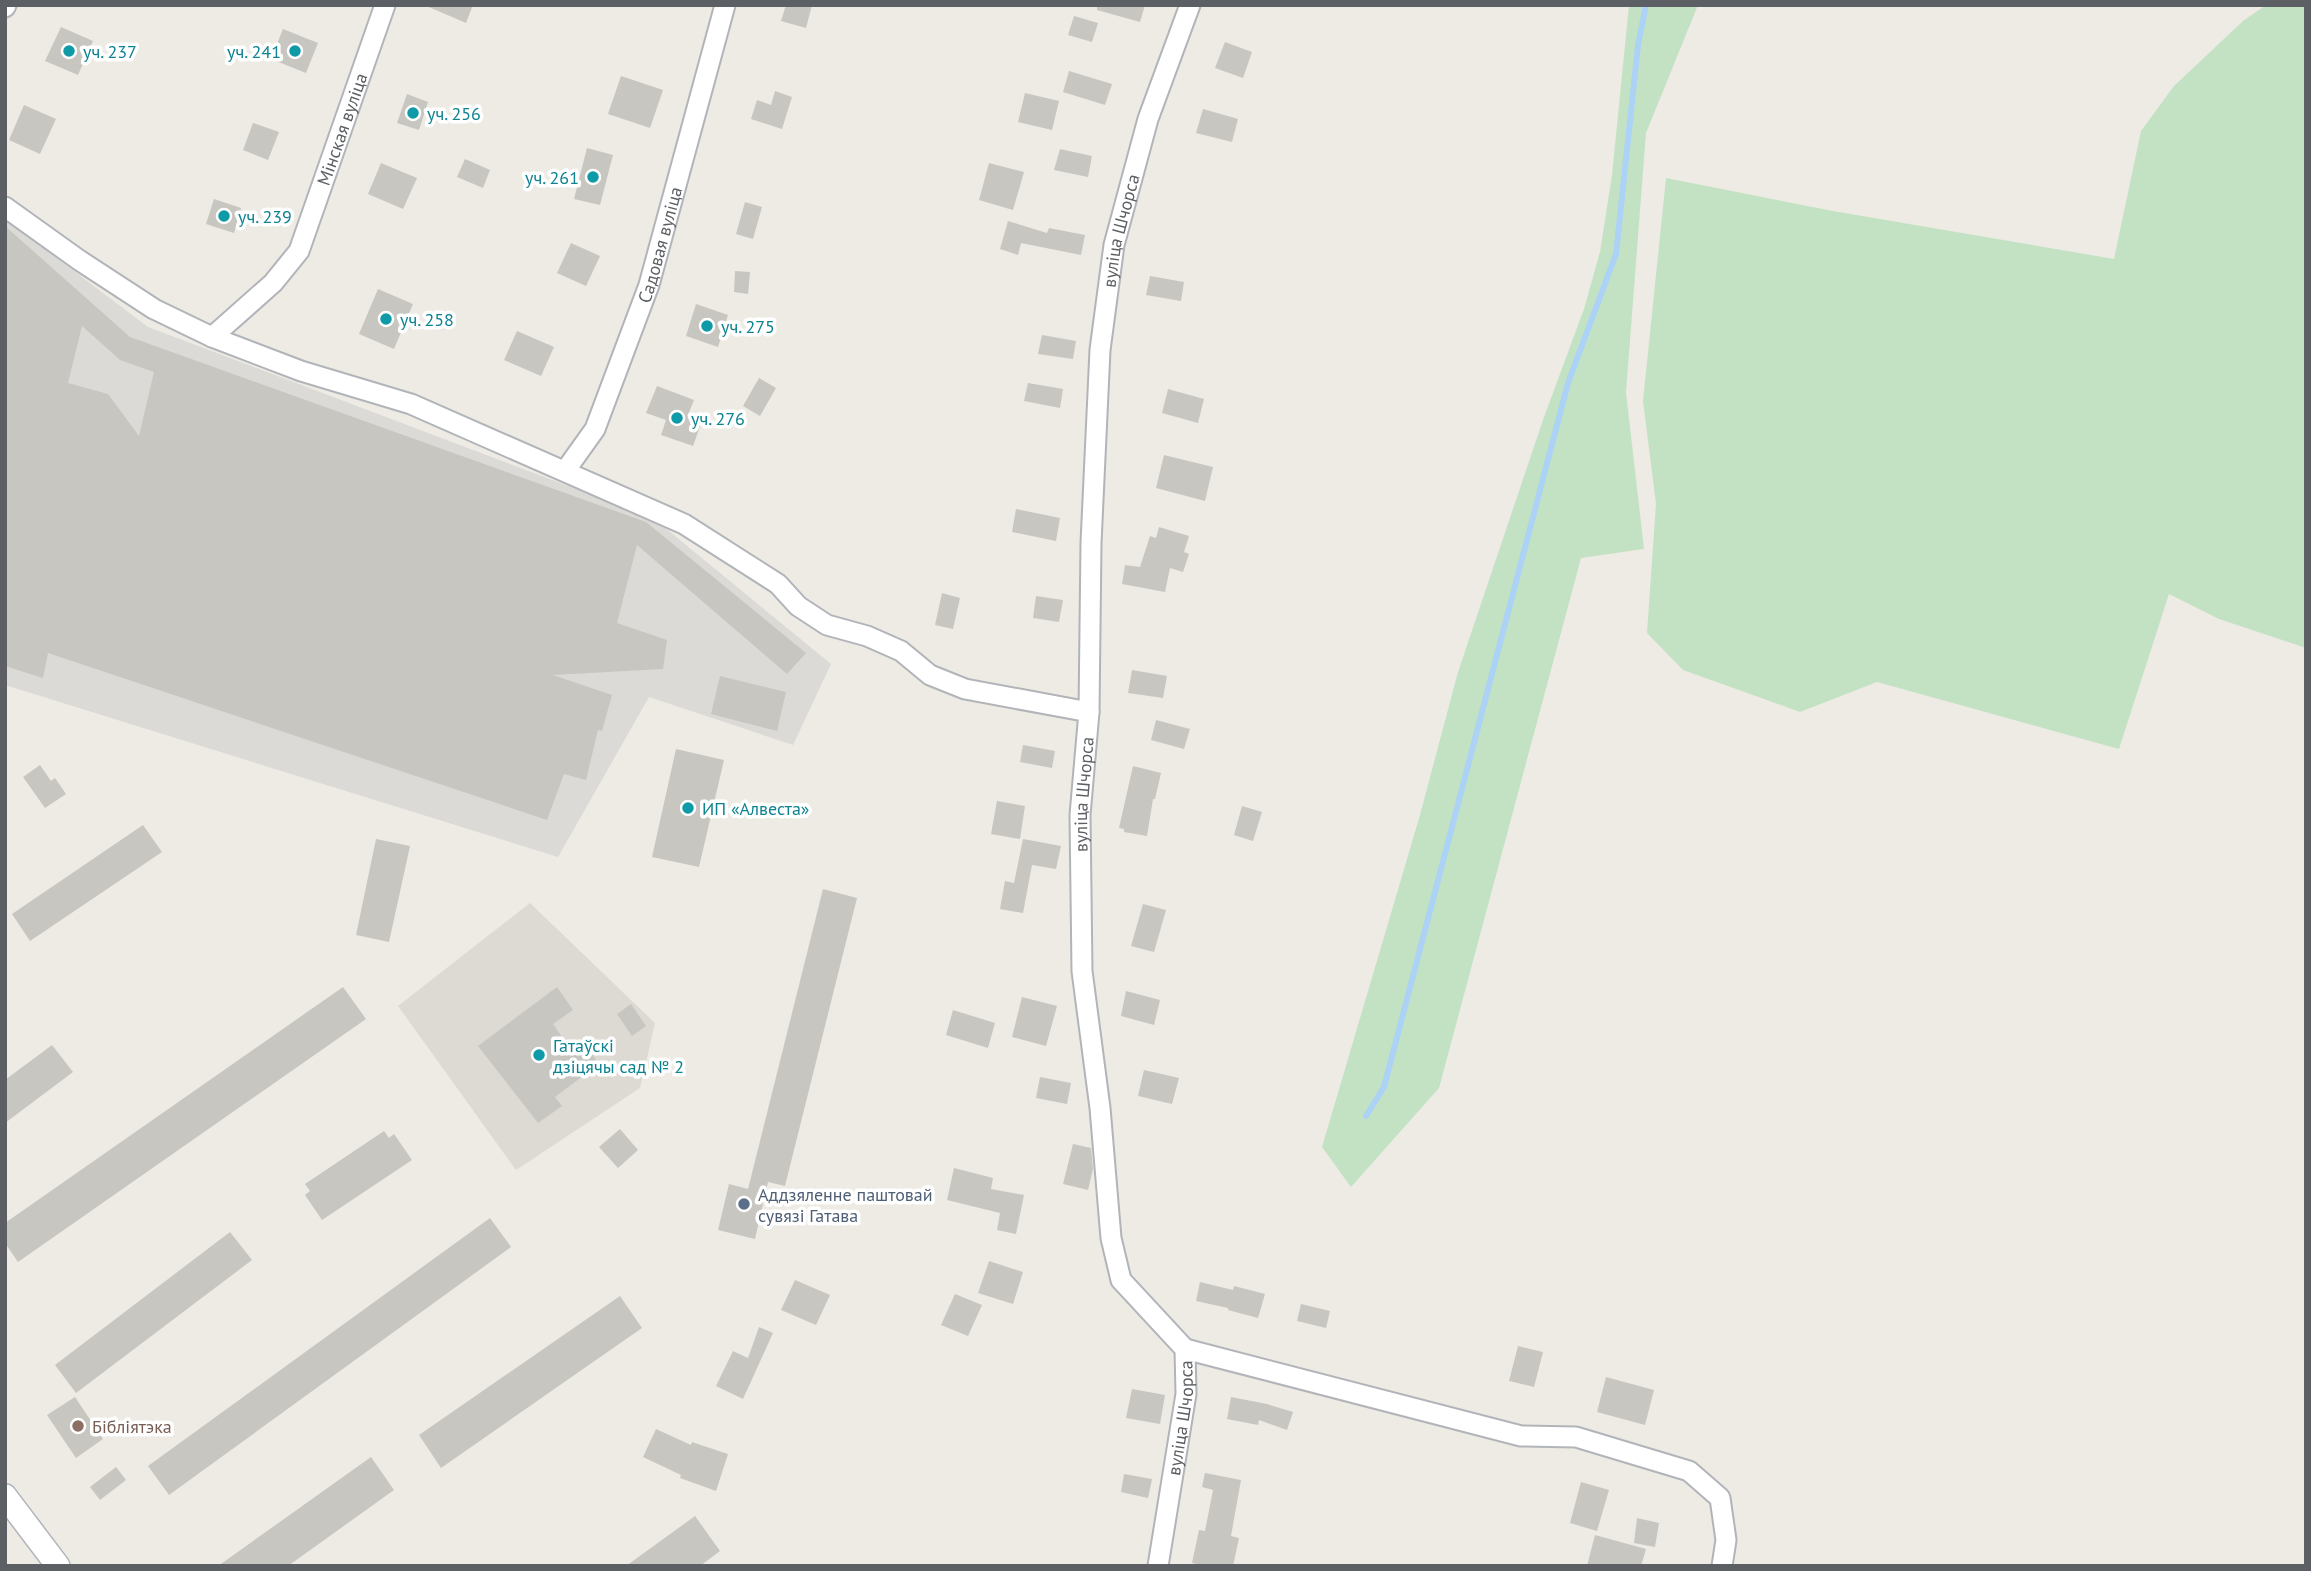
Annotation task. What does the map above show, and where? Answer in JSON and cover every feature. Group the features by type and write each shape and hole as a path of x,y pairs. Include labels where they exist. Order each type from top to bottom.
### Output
{"street":[{"name":"Мінская вуліца","path":"212,337 272,283 299,251 385,5"},
{"name":"Садовая вуліца","path":"565,471 595,429 642,307 725,5"},
{"name":"вуліца Шчорса","path":"1158,1566 1186,1394 1185,1349 1121,1280 1111,1238 1100,1108 1082,971 1080,815 1089,712 1091,542 1100,350 1114,245 1148,119 1190,5"},
{"path":"5,207 154,309 212,337 301,371 411,404 684,524 778,584 798,606 827,625 867,636 901,651 930,675 965,690 1089,712"},
{"path":"1185,1349 1521,1436 1576,1437 1689,1471 1720,1498 1726,1540 1722,1566"},
{"path":"5,1496 58,1566"}],"shaded area":[{"path":"5,219 148,327 653,518 831,664 793,745 649,697 558,857 5,685"},
{"path":"530,903 655,1023 640,1088 516,1170 398,1006"}],"green space":[{"path":"1629,5 1698,5 1646,133 1626,392 1644,549 1581,558 1439,1088 1351,1187 1322,1147 1420,815 1458,672 1544,417 1584,309 1600,252 1612,175"},
{"path":"2266,5 2306,5 2306,648 2219,619 2169,594 2119,749 1877,682 1800,712 1683,670 1647,633 1656,504 1643,401 1666,178 1833,211 2114,259 2141,131 2174,86 2243,21"}],"building":[{"path":"424,5 473,5 466,23"},
{"path":"786,5 812,5 806,28 781,21"},
{"path":"1097,5 1145,5 1140,22 1097,10"},
{"path":"1074,16 1098,23 1092,42 1068,35"},
{"name":"уч. 237","path":"61,27 93,41 78,75 45,61"},
{"name":"уч. 241","path":"283,29 318,43 306,73 271,59"},
{"path":"1225,42 1252,52 1243,78 1215,68"},
{"path":"1069,71 1112,84 1105,105 1063,92"},
{"path":"621,76 663,90 650,128 608,114"},
{"path":"775,91 792,97 782,129 751,119 757,100 771,105"},
{"path":"1025,93 1059,101 1052,130 1018,122"},
{"name":"уч. 256","path":"407,94 428,102 419,130 397,123"},
{"path":"24,105 56,119 40,154 9,140"},
{"path":"1203,109 1238,119 1232,142 1196,133"},
{"path":"253,123 279,132 268,160 243,150"},
{"name":"уч. 261","path":"587,148 613,155 600,205 574,199"},
{"path":"1060,149 1092,156 1088,177 1054,170"},
{"path":"465,159 490,170 483,188 457,177"},
{"path":"381,163 417,178 403,209 368,194"},
{"path":"989,163 1024,172 1013,210 979,200"},
{"name":"уч. 239","path":"214,199 241,208 234,233 206,224"},
{"path":"745,202 762,207 753,239 736,234"},
{"path":"1008,221 1047,233 1049,228 1085,235 1081,255 1021,243 1018,255 1000,249"},
{"path":"5,226 130,337 646,522 806,653 787,674 637,545 617,623 667,640 663,669 553,675 612,695 602,731 598,730 586,780 564,774 547,820 48,653 43,678 5,666","holes":["82,326 120,360 154,372 139,436 108,394 68,383"]},
{"path":"571,243 600,256 586,286 557,273"},
{"path":"735,271 750,272 748,294 734,292"},
{"path":"1150,276 1184,282 1181,301 1146,295"},
{"name":"уч. 258","path":"378,289 413,304 394,349 359,334"},
{"name":"уч. 275","path":"696,304 728,315 718,347 686,336"},
{"path":"517,331 554,347 541,376 504,360"},
{"path":"1042,335 1076,341 1073,359 1038,354"},
{"path":"759,378 776,388 760,416 743,406"},
{"path":"1028,383 1063,389 1060,408 1024,401"},
{"name":"уч. 276","path":"657,386 694,400 688,415 702,421 693,446 661,435 666,420 646,413"},
{"path":"1168,389 1204,399 1198,423 1162,413"},
{"path":"1164,455 1213,467 1205,501 1156,488"},
{"path":"1016,509 1060,518 1056,541 1012,532"},
{"path":"1159,527 1189,536 1184,552 1189,554 1183,572 1170,568 1165,592 1122,584 1125,565 1140,567 1150,536 1156,538"},
{"path":"942,593 960,598 953,629 935,625"},
{"path":"1036,596 1063,600 1059,622 1033,618"},
{"path":"1132,670 1167,676 1163,698 1128,693"},
{"path":"720,676 786,692 777,731 711,714"},
{"path":"1156,720 1190,729 1184,749 1151,740"},
{"path":"1023,745 1055,751 1052,768 1020,762"},
{"name":"ИП «Алвеста»","path":"676,749 724,760 699,867 652,857"},
{"path":"40,765 51,781 55,778 66,794 45,808 23,777"},
{"path":"1133,766 1161,773 1153,799 1147,836 1124,832 1124,829 1119,828"},
{"path":"997,801 1025,806 1020,839 991,834"},
{"path":"1242,806 1262,812 1253,841 1234,835"},
{"path":"143,825 162,852 30,941 12,914"},
{"path":"376,839 410,846 389,942 356,935"},
{"path":"1023,839 1061,846 1056,869 1032,865 1023,913 1000,909 1005,881 1014,883"},
{"path":"823,889 857,898 785,1186 768,1182 755,1239 718,1230 729,1184 748,1189"},
{"path":"1143,904 1166,910 1154,952 1131,946"},
{"path":"343,987 366,1019 18,1262 5,1243 5,1223"},
{"name":"Гатаўскі дзіцячы сад № 2","path":"557,987 573,1010 553,1024 571,1050 583,1041 599,1064 555,1097 562,1106 538,1123 478,1046"},
{"path":"1126,991 1160,1000 1154,1025 1121,1016"},
{"path":"1022,997 1057,1006 1046,1046 1012,1037"},
{"path":"631,1004 646,1026 632,1036 617,1014"},
{"path":"953,1010 995,1023 988,1048 946,1035"},
{"path":"52,1045 73,1072 5,1123 5,1080"},
{"path":"1144,1070 1179,1078 1172,1104 1138,1096"},
{"path":"1040,1077 1071,1083 1067,1104 1036,1098"},
{"path":"620,1129 638,1150 618,1168 599,1147"},
{"path":"384,1131 389,1138 394,1134 412,1160 322,1220 305,1195 310,1191 305,1184"},
{"path":"1073,1144 1091,1148 1093,1169 1088,1190 1063,1184"},
{"path":"954,1168 993,1178 991,1189 1024,1195 1016,1234 997,1230 1000,1213 947,1200"},
{"path":"490,1218 511,1247 169,1495 148,1466"},
{"path":"230,1232 252,1260 76,1393 55,1365"},
{"path":"989,1261 1023,1272 1013,1304 978,1293"},
{"path":"795,1280 830,1295 816,1325 781,1310"},
{"path":"1200,1282 1233,1290 1234,1286 1265,1294 1258,1318 1196,1301"},
{"path":"955,1294 982,1305 968,1336 941,1325"},
{"path":"620,1296 642,1328 441,1468 419,1435"},
{"path":"1301,1304 1330,1311 1326,1328 1297,1321"},
{"path":"759,1327 773,1333 743,1399 716,1386 733,1351 748,1358"},
{"path":"1518,1346 1543,1352 1534,1387 1509,1381"},
{"path":"1606,1377 1654,1390 1645,1425 1597,1412"},
{"path":"1132,1389 1165,1395 1160,1424 1126,1418"},
{"path":"75,1397 103,1439 76,1458 47,1415"},
{"path":"1231,1397 1293,1412 1287,1430 1259,1420 1258,1425 1227,1419"},
{"path":"656,1429 691,1445 692,1442 728,1454 716,1491 680,1478 681,1475 643,1457"},
{"path":"371,1457 394,1490 288,1566 218,1566"},
{"path":"116,1467 126,1480 100,1500 90,1487"},
{"path":"1205,1473 1241,1480 1231,1536 1239,1538 1233,1566 1192,1563 1199,1530 1205,1531 1213,1490 1202,1487"},
{"path":"1124,1474 1152,1479 1148,1498 1121,1492"},
{"path":"1581,1482 1609,1490 1597,1531 1570,1523"},
{"path":"695,1516 720,1551 700,1566 626,1566"},
{"path":"1637,1518 1659,1523 1655,1547 1634,1543"},
{"path":"1595,1535 1646,1549 1641,1566 1587,1566"}],"waterway":[{"path":"1366,1116 1384,1087 1568,383 1616,254 1638,45 1646,5"}],"place":[{"name":"уч. 237","path":"69,51"},
{"name":"уч. 241","path":"295,51"},
{"name":"уч. 256","path":"413,113"},
{"name":"уч. 261","path":"593,177"},
{"name":"уч. 239","path":"224,216"},
{"name":"уч. 258","path":"386,319"},
{"name":"уч. 275","path":"707,326"},
{"name":"уч. 276","path":"677,418"},
{"name":"ИП «Алвеста»","path":"688,808"},
{"name":"Гатаўскі дзіцячы сад № 2","path":"539,1055"},
{"name":"Аддзяленне паштовай сувязі Гатава","path":"744,1204"},
{"name":"Бібліятэка","path":"78,1426"}]}
